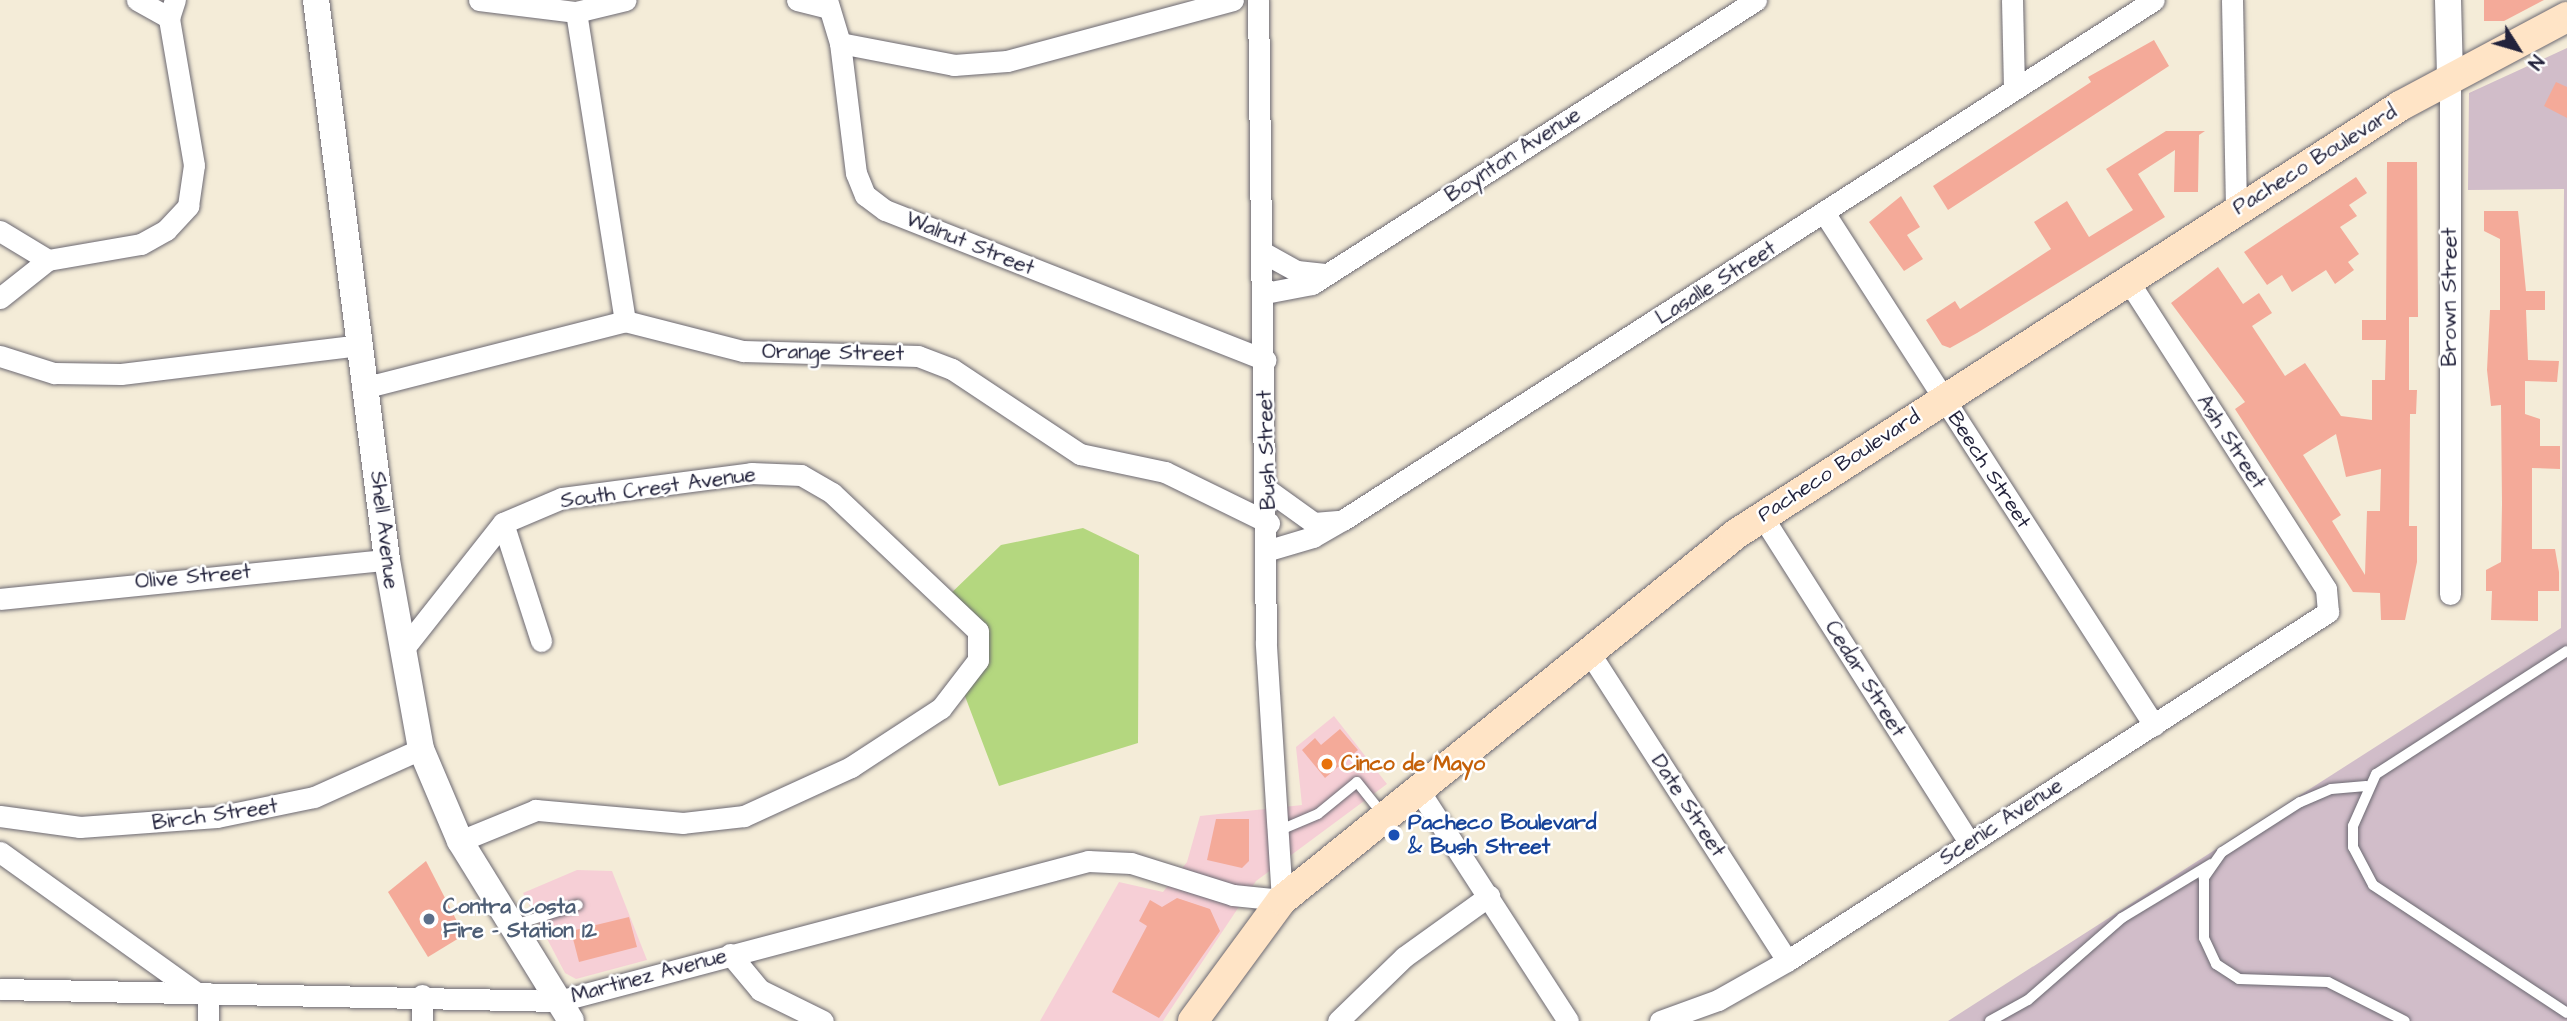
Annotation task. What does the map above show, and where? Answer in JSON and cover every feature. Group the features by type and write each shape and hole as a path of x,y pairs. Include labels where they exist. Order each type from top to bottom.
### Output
{"main road":[{"name":"Pacheco Boulevard","path":"1193,1021 1282,900 1762,516 2236,210 2450,76 2567,15"}],"street":[{"path":"0,298 48,260 141,244 166,230 188,206 194,165 172,9 137,0"},
{"name":"Shell Avenue","path":"316,0 387,560 401,652 421,749 460,841 565,1011"},
{"path":"479,0 576,12 626,0"},
{"path":"797,0 828,4"},
{"path":"840,43 954,65 1007,61 1233,0"},
{"name":"Bush Street","path":"1258,0 1269,523 1266,643 1282,900"},
{"name":"Boynton Avenue","path":"1265,293 1312,284 1756,0"},
{"path":"2012,0 2014,88"},
{"name":"Lasalle Street","path":"1269,550 1313,537 1343,520 1825,214 2014,88 2154,0"},
{"path":"2232,0 2236,210"},
{"name":"Brown Street","path":"2448,0 2450,594"},
{"name":"Walnut Street","path":"828,4 840,43 856,173 865,195 884,210 1265,360"},
{"path":"576,12 625,321"},
{"name":"Beech Street","path":"1825,214 2154,725"},
{"path":"0,231 48,260"},
{"path":"1264,253 1297,271 1327,274"},
{"name":"Ash Street","path":"2127,280 2332,605"},
{"name":"Orange Street","path":"367,387 625,321 743,351 918,356 952,369 1080,454 1165,472 1269,523"},
{"path":"0,356 54,373 121,374 361,345"},
{"name":"South Crest Avenue","path":"401,652 503,523 562,498 751,472 801,475 832,493 978,631 978,660 941,708 851,767 744,816 682,824 536,810 460,841"},
{"path":"1268,490 1314,523 1343,520"},
{"name":"Cedar Street","path":"1762,516 1969,842"},
{"path":"503,523 541,641"},
{"name":"Olive Street","path":"0,600 387,560"},
{"name":"Scenic Avenue","path":"1660,1021 1718,1000 1787,961 2322,618 2332,605"},
{"name":"Date Street","path":"1589,652 1787,961"},
{"name":"Birch Street","path":"0,816 80,827 217,817 314,797 421,749"},
{"path":"1418,789 1569,1021"},
{"path":"0,852 203,993 208,1021"},
{"name":"Martinez Avenue","path":"0,989 422,995 565,1011 730,954 1088,861 1131,863 1233,895 1282,900"},
{"path":"1338,1021 1404,957 1489,896"},
{"path":"730,954 760,990 823,1021"},
{"path":"422,995 422,1021"}],"lane":[{"path":"2567,0 2567,15"},
{"path":"1990,1021 2028,1000 2122,918 2211,864 2236,841 2300,802 2331,789 2366,786 2567,651"},
{"path":"1276,831 1318,814 1357,782 1384,816"},
{"path":"2366,786 2353,825 2353,847 2373,885 2567,1013"},
{"path":"2211,864 2202,896 2204,938 2227,973 2251,981 2328,982 2405,1021"},
{"path":"512,926 578,905"}],"shaded area":[{"path":"2567,48 2567,1021 1948,1021 2561,628 2564,189 2468,190 2469,93"},
{"path":"1334,716 1387,784 1256,881 1163,1021 1040,1021 1119,882 1163,892 1187,862 1200,816 1302,805 1296,747"},
{"path":"577,870 612,871 647,960 576,979 565,973 523,893"}],"green space":[{"path":"1083,528 1139,555 1138,743 999,786 960,683 978,631 945,599 1001,545"}],"building":[{"path":"2484,0 2544,0 2504,21 2484,21"},
{"path":"2154,40 2169,66 1948,210 1933,186 2091,82 2088,77"},
{"path":"2556,82 2567,87 2567,118 2544,106"},
{"path":"2166,131 2205,131 2199,135 2198,192 2174,192 2175,150 2138,174 2165,217 1977,333 1950,348 1942,345 1926,320 1955,301 1960,309 2051,249 2034,222 2067,201 2089,237 2133,210 2106,169"},
{"path":"2387,162 2417,162 2418,317 2409,317 2409,390 2417,390 2416,414 2410,414 2409,526 2417,526 2417,562 2405,620 2381,620 2380,593 2353,592 2235,409 2245,402 2171,303 2218,267 2243,304 2259,293 2272,313 2252,326 2285,376 2305,363 2341,416 2372,420 2372,380 2385,380 2386,340 2362,340 2362,320 2386,320","holes":["2336,434 2346,477 2381,469 2380,511 2367,511 2365,575 2332,521 2341,515 2303,455"]},
{"path":"2356,177 2367,193 2349,205 2357,216 2340,227 2359,254 2348,262 2354,270 2335,284 2326,270 2292,292 2282,275 2267,285 2244,252"},
{"path":"1901,196 1920,227 1907,235 1923,259 1904,271 1869,222"},
{"path":"2484,211 2518,211 2526,291 2545,291 2545,310 2526,310 2528,360 2559,361 2557,382 2525,381 2525,414 2540,419 2540,446 2560,446 2560,469 2532,468 2532,549 2555,549 2559,572 2559,591 2538,591 2538,621 2491,620 2492,591 2486,591 2486,570 2501,562 2502,504 2501,405 2491,406 2487,370 2490,310 2500,310 2500,239 2484,231"},
{"name":"Cinco de Mayo","path":"1340,729 1358,750 1325,778 1302,750 1315,738 1321,745"},
{"path":"1216,819 1249,819 1249,861 1242,868 1207,860"},
{"name":"Contra Costa Fire - Station 12","path":"426,861 464,935 428,957 388,892"},
{"path":"1177,898 1210,909 1220,931 1159,1018 1112,992 1147,926 1139,921 1150,900 1162,907"},
{"path":"629,917 637,947 579,962 571,931"}],"place":[{"name":"Cinco de Mayo","path":"1327,764"},
{"name":"Pacheco Boulevard & Bush Street","path":"1394,835"},
{"name":"Contra Costa Fire - Station 12","path":"429,919"}]}
